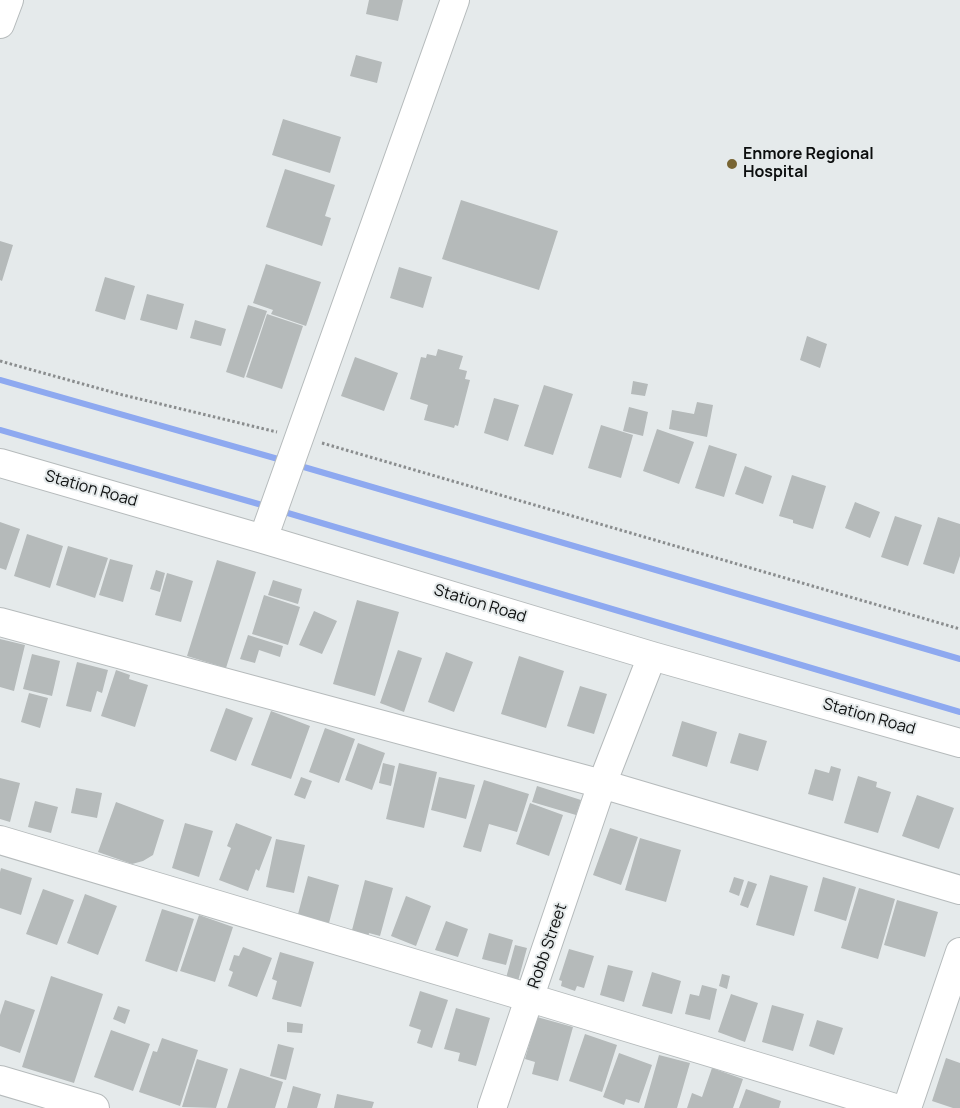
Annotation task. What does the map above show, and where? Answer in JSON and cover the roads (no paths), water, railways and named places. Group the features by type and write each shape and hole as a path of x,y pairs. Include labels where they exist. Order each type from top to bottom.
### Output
{"street":[{"path":"0,24 9,0"},
{"path":"263,539 456,0"},
{"name":"Station Road","path":"0,463 263,539 652,656 960,743"},
{"path":"0,622 602,784 960,890"},
{"name":"Robb Street","path":"492,1108 602,784 652,656"},
{"path":"0,840 895,1108"},
{"path":"907,1108 960,952"},
{"path":"0,1080 95,1108"}],"waterway":[{"path":"0,380 285,461"},
{"path":"0,430 269,507"},
{"path":"297,465 960,659"},
{"path":"281,511 960,712"}],"place":[{"name":"Enmore Regional Hospital","path":"732,164"}]}
